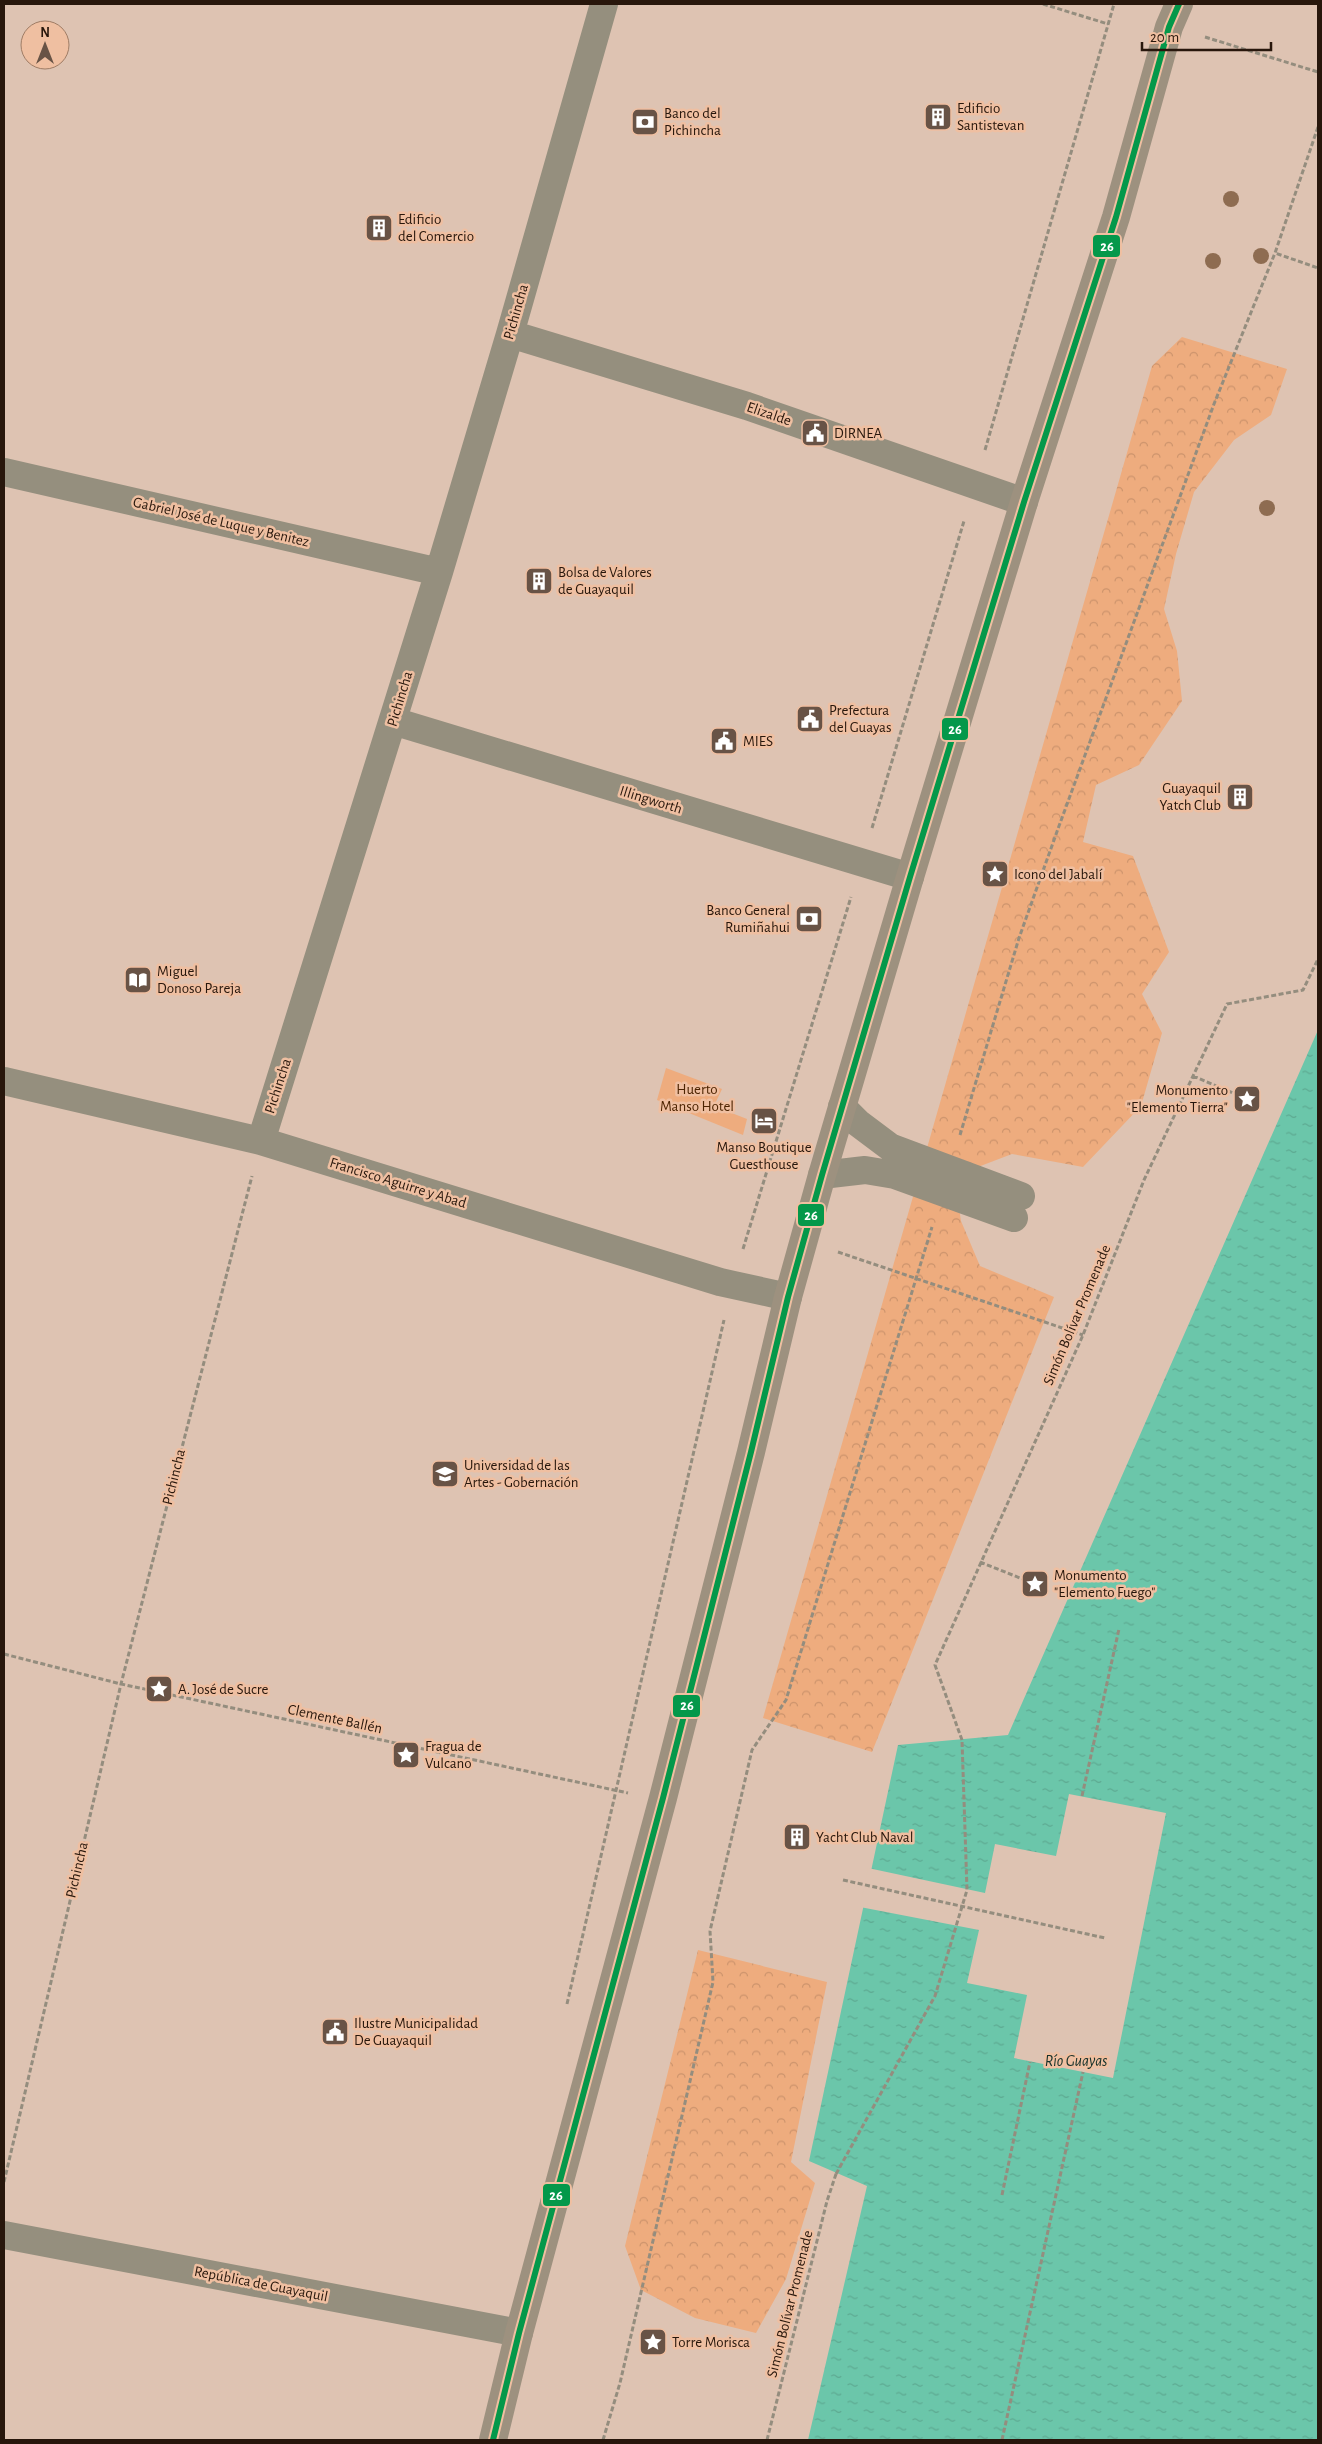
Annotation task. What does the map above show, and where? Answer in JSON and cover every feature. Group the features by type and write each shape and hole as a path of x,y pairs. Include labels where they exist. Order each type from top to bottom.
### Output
{"main road":[{"path":"493,2440 519,2333 663,1798 749,1462 788,1297 822,1175 1024,502 1116,217 1174,15"}],"street":[{"name":"Pichincha","path":"260,1141 439,572 510,334 604,4"},
{"name":"Elizalde","path":"510,334 747,406 1024,502"},
{"name":"Gabriel José de Luque y Benitez","path":"4,472 439,572"},
{"name":"Illingworth","path":"393,721 910,877"},
{"name":"Francisco Aguirre y Abad","path":"4,1081 260,1141 720,1282 788,1297"},
{"path":"842,1107 858,1124 890,1147 946,1181 1018,1207"},
{"path":"822,1175 848,1171 881,1172 946,1181"},
{"name":"República de Guayaquil","path":"4,2235 519,2333"}],"path":[{"path":"1043,4 1108,24"},
{"path":"1174,15 1318,72"},
{"path":"603,2440 620,2383 713,1982 710,1931 752,1750 786,1700 1026,919 1214,404 1275,253 1318,127"},
{"path":"1275,253 1318,268"},
{"name":"Simón Bolívar Promenade","path":"767,2440 827,2201 836,2174 935,1996 967,1890 962,1740 935,1664 1083,1335 1144,1180 1227,1004 1303,990 1318,959"},
{"path":"1193,1076 1247,1099"},
{"name":"Pichincha","path":"4,2182 121,1684 260,1141"},
{"path":"804,1240 1083,1335"},
{"path":"980,1562 1035,1584"},
{"path":"1082,1796 1119,1629"},
{"name":"Clemente Ballén","path":"4,1654 121,1684 586,1785 663,1798"},
{"path":"843,1880 1105,1938"},
{"path":"1002,2195 1030,2062"},
{"path":"1002,2440 1083,2072"}],"green space":[{"path":"1182,337 1287,369 1271,415 1234,440 1194,492 1176,554 1164,609 1177,651 1182,701 1139,765 1096,785 1083,842 1133,856 1169,952 1142,994 1162,1033 1141,1106 1083,1167 1012,1154 970,1170 957,1194 961,1221 980,1266 1054,1297 872,1752 763,1718 1152,366"},
{"name":"Huerto Manso Hotel","path":"666,1068 722,1089 714,1106 747,1119 743,1135 657,1100"},
{"path":"698,1950 827,1982 791,2162 815,2183 786,2279 756,2333 695,2318 641,2290 625,2246"}],"water":[{"name":"Río Guayas","path":"1318,1030 1318,2440 808,2440 867,2186 809,2161 898,1745 1008,1735"}],"pier":[{"path":"1069,1794 1166,1813 1113,2078 1014,2058 1027,1995 967,1983 979,1930 860,1907 868,1868 985,1893 995,1844 1056,1856"}],"transit line":[{"name":"26","path":"493,2440 519,2333 663,1798 751,1452 788,1297 822,1175 1024,502 1116,217 1169,27 1179,4"}],"place":[{"name":"Edificio Santistevan","path":"938,117"},
{"name":"Banco del Pichincha","path":"645,122"},
{"name":"Edificio del Comercio","path":"379,228"},
{"name":"DIRNEA","path":"815,433"},
{"name":"Bolsa de Valores de Guayaquil","path":"539,581"},
{"name":"Prefectura del Guayas","path":"810,719"},
{"name":"MIES","path":"724,741"},
{"name":"Guayaquil Yatch Club","path":"1240,797"},
{"name":"Icono del Jabalí","path":"995,874"},
{"name":"Banco General Rumiñahui","path":"809,919"},
{"name":"Miguel Donoso Pareja","path":"138,980"},
{"name":"Monumento \"Elemento Tierra\"","path":"1247,1099"},
{"name":"Manso Boutique Guesthouse","path":"764,1121"},
{"name":"Universidad de las Artes - Gobernación","path":"445,1474"},
{"name":"Monumento \"Elemento Fuego\"","path":"1035,1584"},
{"name":"A. José de Sucre","path":"159,1689"},
{"name":"Fragua de Vulcano","path":"406,1755"},
{"name":"Yacht Club Naval","path":"797,1837"},
{"name":"Ilustre Municipalidad De Guayaquil","path":"335,2032"},
{"name":"Torre Morisca","path":"653,2342"}]}
